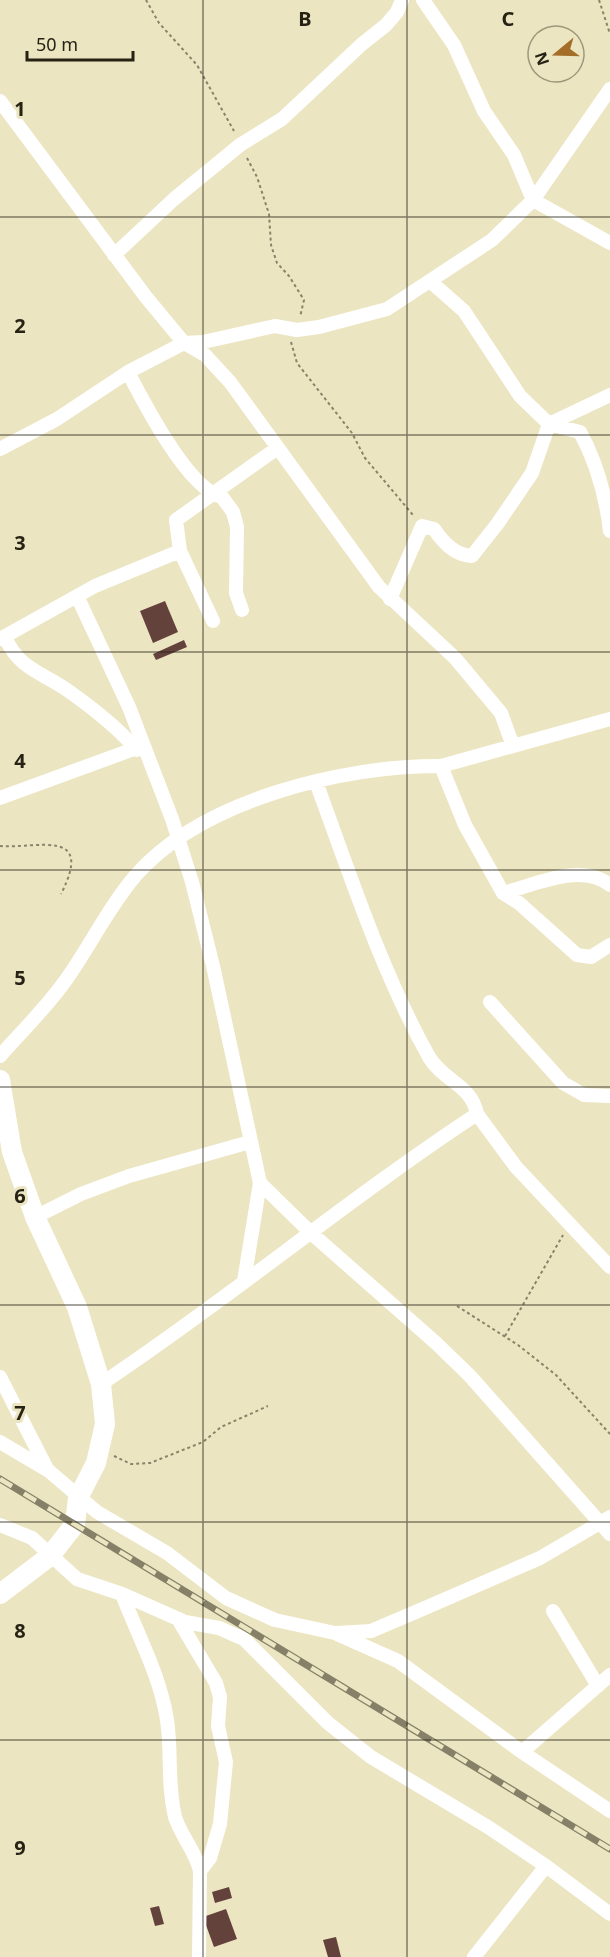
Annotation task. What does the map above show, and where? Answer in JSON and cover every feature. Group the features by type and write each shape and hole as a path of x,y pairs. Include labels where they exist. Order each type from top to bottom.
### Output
{"street":[{"path":"114,255 174,198 240,145 282,119 362,44 386,25 397,12 402,0"},
{"path":"423,0 454,45 484,111 514,155 533,200 610,243"},
{"path":"0,449 57,419 128,372 184,343 203,342 276,326 290,329 328,326 387,309 492,240 533,200 610,89"},
{"path":"0,101 114,255 184,343 205,355 230,382 276,449 390,600 434,638 483,690 501,713 513,746"},
{"path":"431,282 464,311 520,396 549,424 580,432 588,445 607,505 610,531"},
{"path":"128,372 179,460 210,494 222,497 232,512 237,527 236,593 242,610"},
{"path":"390,600 422,526 434,529 443,543 472,556 532,473 549,424 610,395"},
{"path":"213,621 180,550 176,520 276,449"},
{"path":"140,747 69,691 22,663 2,638 118,575 180,550"},
{"path":"77,596 129,707 140,747 179,839 213,966 260,1183 244,1281"},
{"path":"0,1056 67,979 135,876 151,860 179,839 246,802 316,782 413,766 441,766 610,719"},
{"path":"0,798 140,747"},
{"path":"441,766 465,825 503,893 519,903 577,955 591,957 610,945"},
{"path":"316,782 366,915 408,1013 436,1067 467,1091 477,1114 509,1158 610,1267"},
{"path":"503,893 571,875 591,876 610,885"},
{"path":"490,1002 562,1083 584,1095 610,1096"},
{"path":"0,1080 12,1152 35,1216 77,1307 101,1384 105,1424 100,1450 78,1498 75,1524 50,1556 0,1594"},
{"path":"101,1384 406,1161 477,1114"},
{"path":"35,1216 81,1194 129,1176 250,1142"},
{"path":"260,1183 310,1233 436,1342 470,1376 606,1520 610,1534"},
{"path":"0,1377 34,1448 49,1471"},
{"path":"0,1442 49,1471 78,1498 167,1553 226,1598 275,1620 335,1633 398,1661 522,1752 610,1811"},
{"path":"335,1633 371,1631 540,1558 606,1520"},
{"path":"0,1525 32,1538 77,1578 122,1594 178,1619 219,1628 244,1639 328,1723 372,1757 546,1866 610,1914"},
{"path":"122,1594 161,1690 169,1739 169,1786 176,1818 185,1842 198,1861 200,1871 199,1957"},
{"path":"553,1611 598,1686"},
{"path":"178,1619 216,1683 220,1697 218,1726 226,1762 220,1824 210,1858 200,1871"},
{"path":"522,1752 610,1675"},
{"path":"474,1957 546,1866"}],"path":[{"path":"599,0 610,34"},
{"path":"290,329 293,355 297,363 352,433 365,458 422,526"},
{"path":"0,846 42,843 59,846 70,856 72,863 72,870 61,894"},
{"path":"505,1336 542,1276 568,1224"},
{"path":"457,1306 505,1336 565,1383 610,1434"},
{"path":"100,1450 131,1464 150,1463 203,1442 221,1427 268,1406"}],"building":[{"path":"165,601 178,632 153,643 140,611"},
{"path":"184,640 187,647 156,660 153,654"},
{"path":"229,1887 232,1898 215,1903 212,1892"},
{"path":"159,1906 164,1924 155,1926 150,1908"},
{"path":"226,1909 237,1939 214,1947 203,1917"},
{"path":"336,1937 341,1957 328,1957 323,1940"}],"railway":[{"path":"0,1479 610,1849"}]}
